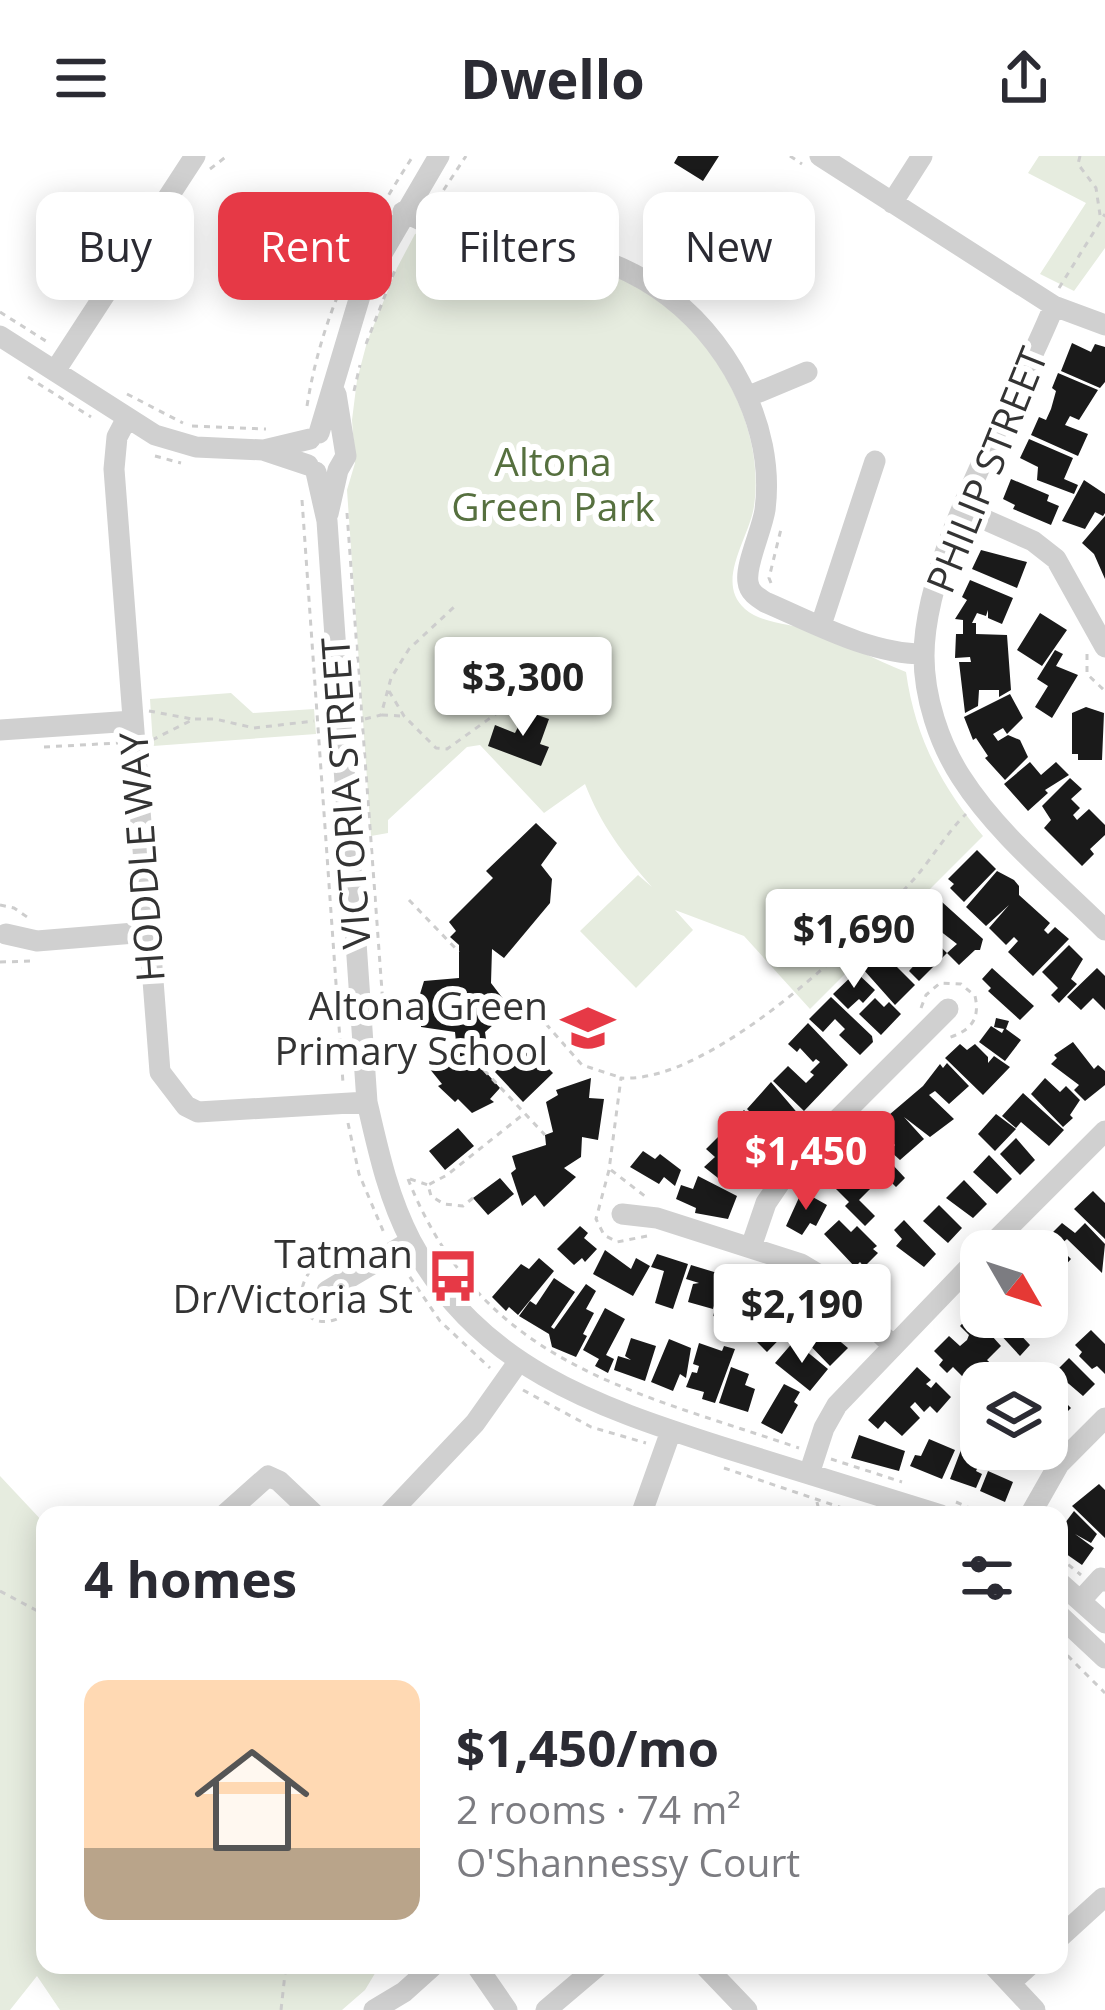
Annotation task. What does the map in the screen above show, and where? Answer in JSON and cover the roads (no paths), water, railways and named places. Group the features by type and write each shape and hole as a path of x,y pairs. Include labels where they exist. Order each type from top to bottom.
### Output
{"street":[{"path":"60,363 195,156"},
{"path":"426,192 439,156"},
{"path":"820,156 1054,306 1105,325"},
{"path":"892,202 922,156"},
{"path":"316,473 304,452 323,438 345,336 363,286 416,211"},
{"path":"619,269 670,297 703,327 747,398 766,472 766,507 748,586 765,602 821,625 901,654 924,654"},
{"name":"PHILIP STREET","path":"1054,306 939,570 924,654 927,690 940,737 960,776 986,811 1105,930"},
{"path":"0,336 60,363 155,435 196,447 323,438 346,455 316,473"},
{"path":"747,398 807,372"},
{"name":"HODDLE WAY","path":"127,418 117,437 114,469 141,716 147,932 160,1072 186,1106 212,1113 368,1102"},
{"path":"266,440 316,473"},
{"path":"821,625 875,461"},
{"name":"VICTORIA STREET","path":"316,473 327,521 368,1102 402,1246 512,1370 544,1379 668,1439 813,1464 918,1506"},
{"path":"964,510 1033,541 1056,559 1095,646"},
{"path":"0,730 141,716"},
{"path":"6,934 37,941 147,932"},
{"path":"751,1247 766,1203 790,1166 948,1009"},
{"path":"1006,1230 1105,1131"},
{"path":"622,1214 656,1218 801,1264 821,1276 891,1344"},
{"path":"327,1291 402,1246"},
{"path":"813,1464 824,1428 837,1406 960,1276"},
{"path":"397,1506 475,1423 512,1370"},
{"path":"1035,1506 1059,1464 1105,1418"},
{"path":"644,1506 668,1439"},
{"path":"234,1506 268,1477 279,1480 306,1506"},
{"path":"1081,1600 1101,1578 1105,1581"},
{"path":"1068,1589 1105,1623"},
{"path":"1068,1624 1105,1658"},
{"path":"1068,1930 1103,1898"},
{"path":"380,2005 403,1974"},
{"path":"380,2005 424,1974"},
{"path":"479,1974 507,2010"},
{"path":"546,2010 588,1974"},
{"path":"713,1974 747,2010"},
{"path":"1002,1974 1035,2010"},
{"path":"1010,1983 1020,1974"}],"place":[{"name":"Altona Green Primary School","path":"588,1028"},
{"name":"Tatman Dr/Victoria St","path":"453,1276"}],"park label":[{"name":"Altona Green Park","path":"553,484"}]}
